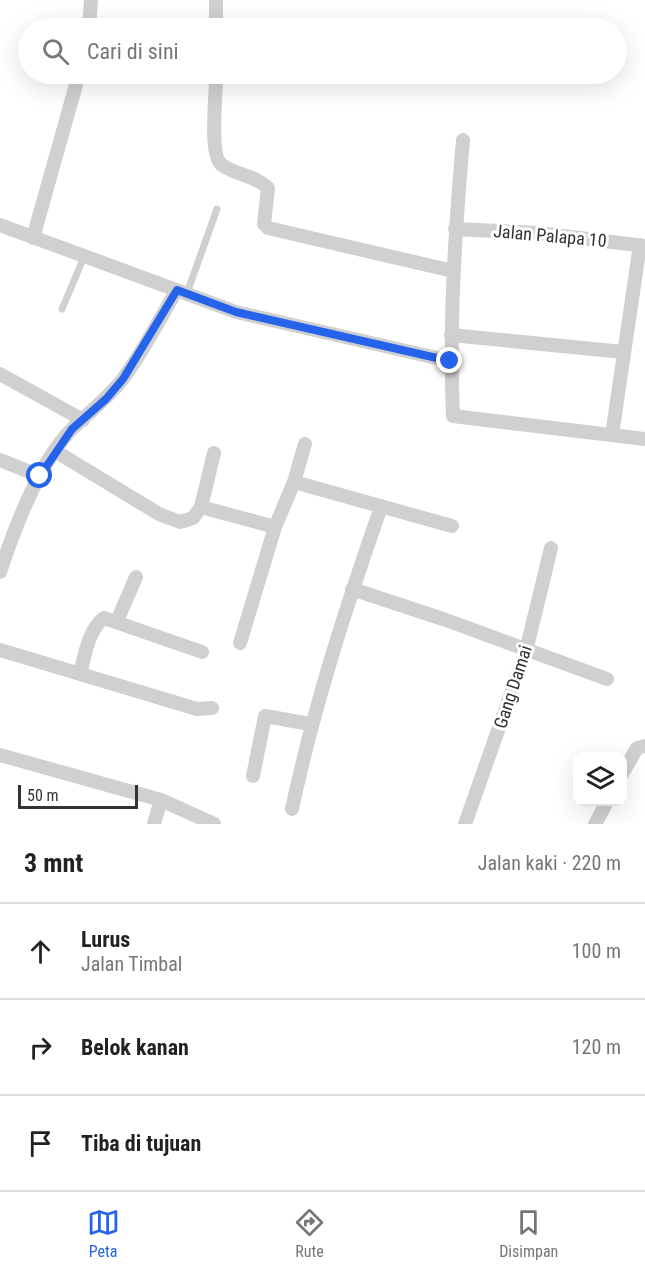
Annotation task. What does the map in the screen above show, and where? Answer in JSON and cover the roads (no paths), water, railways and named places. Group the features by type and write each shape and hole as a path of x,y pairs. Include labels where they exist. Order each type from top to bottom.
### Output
{"street":[{"path":"90,18 91,0"},
{"path":"216,0 216,18"},
{"path":"33,238 76,84"},
{"path":"216,84 214,154 223,166 261,182 268,188 264,224 268,228 453,271"},
{"path":"463,140 453,271 450,361 453,416 645,439"},
{"path":"0,225 236,312 450,361"},
{"name":"Jalan Palapa 10","path":"455,229 539,233 643,245"},
{"path":"612,435 623,352 643,245"},
{"path":"0,572 2,557 40,476 55,451 72,429 123,379 182,292"},
{"path":"451,335 623,352"},
{"path":"0,374 83,420"},
{"path":"240,643 275,527 294,482 304,444"},
{"path":"55,451 172,521 193,518 201,507 214,453"},
{"path":"0,460 40,476"},
{"path":"294,482 452,526"},
{"path":"201,507 275,527"},
{"path":"292,809 310,724 352,589 381,507"},
{"name":"Gang Damai","path":"465,824 526,651 551,548"},
{"path":"117,621 136,577"},
{"path":"352,589 472,629 526,651 607,679"},
{"path":"80,674 89,641 97,624 104,618 202,652"},
{"path":"0,650 197,709 212,708"},
{"path":"253,776 265,716 310,724"},
{"path":"627,765 637,748 645,746"},
{"path":"0,755 161,800 214,824"},
{"path":"154,824 161,800"},
{"path":"595,824 604,806"}],"lane":[{"path":"182,292 216,209"},
{"path":"62,309 84,257"}]}
